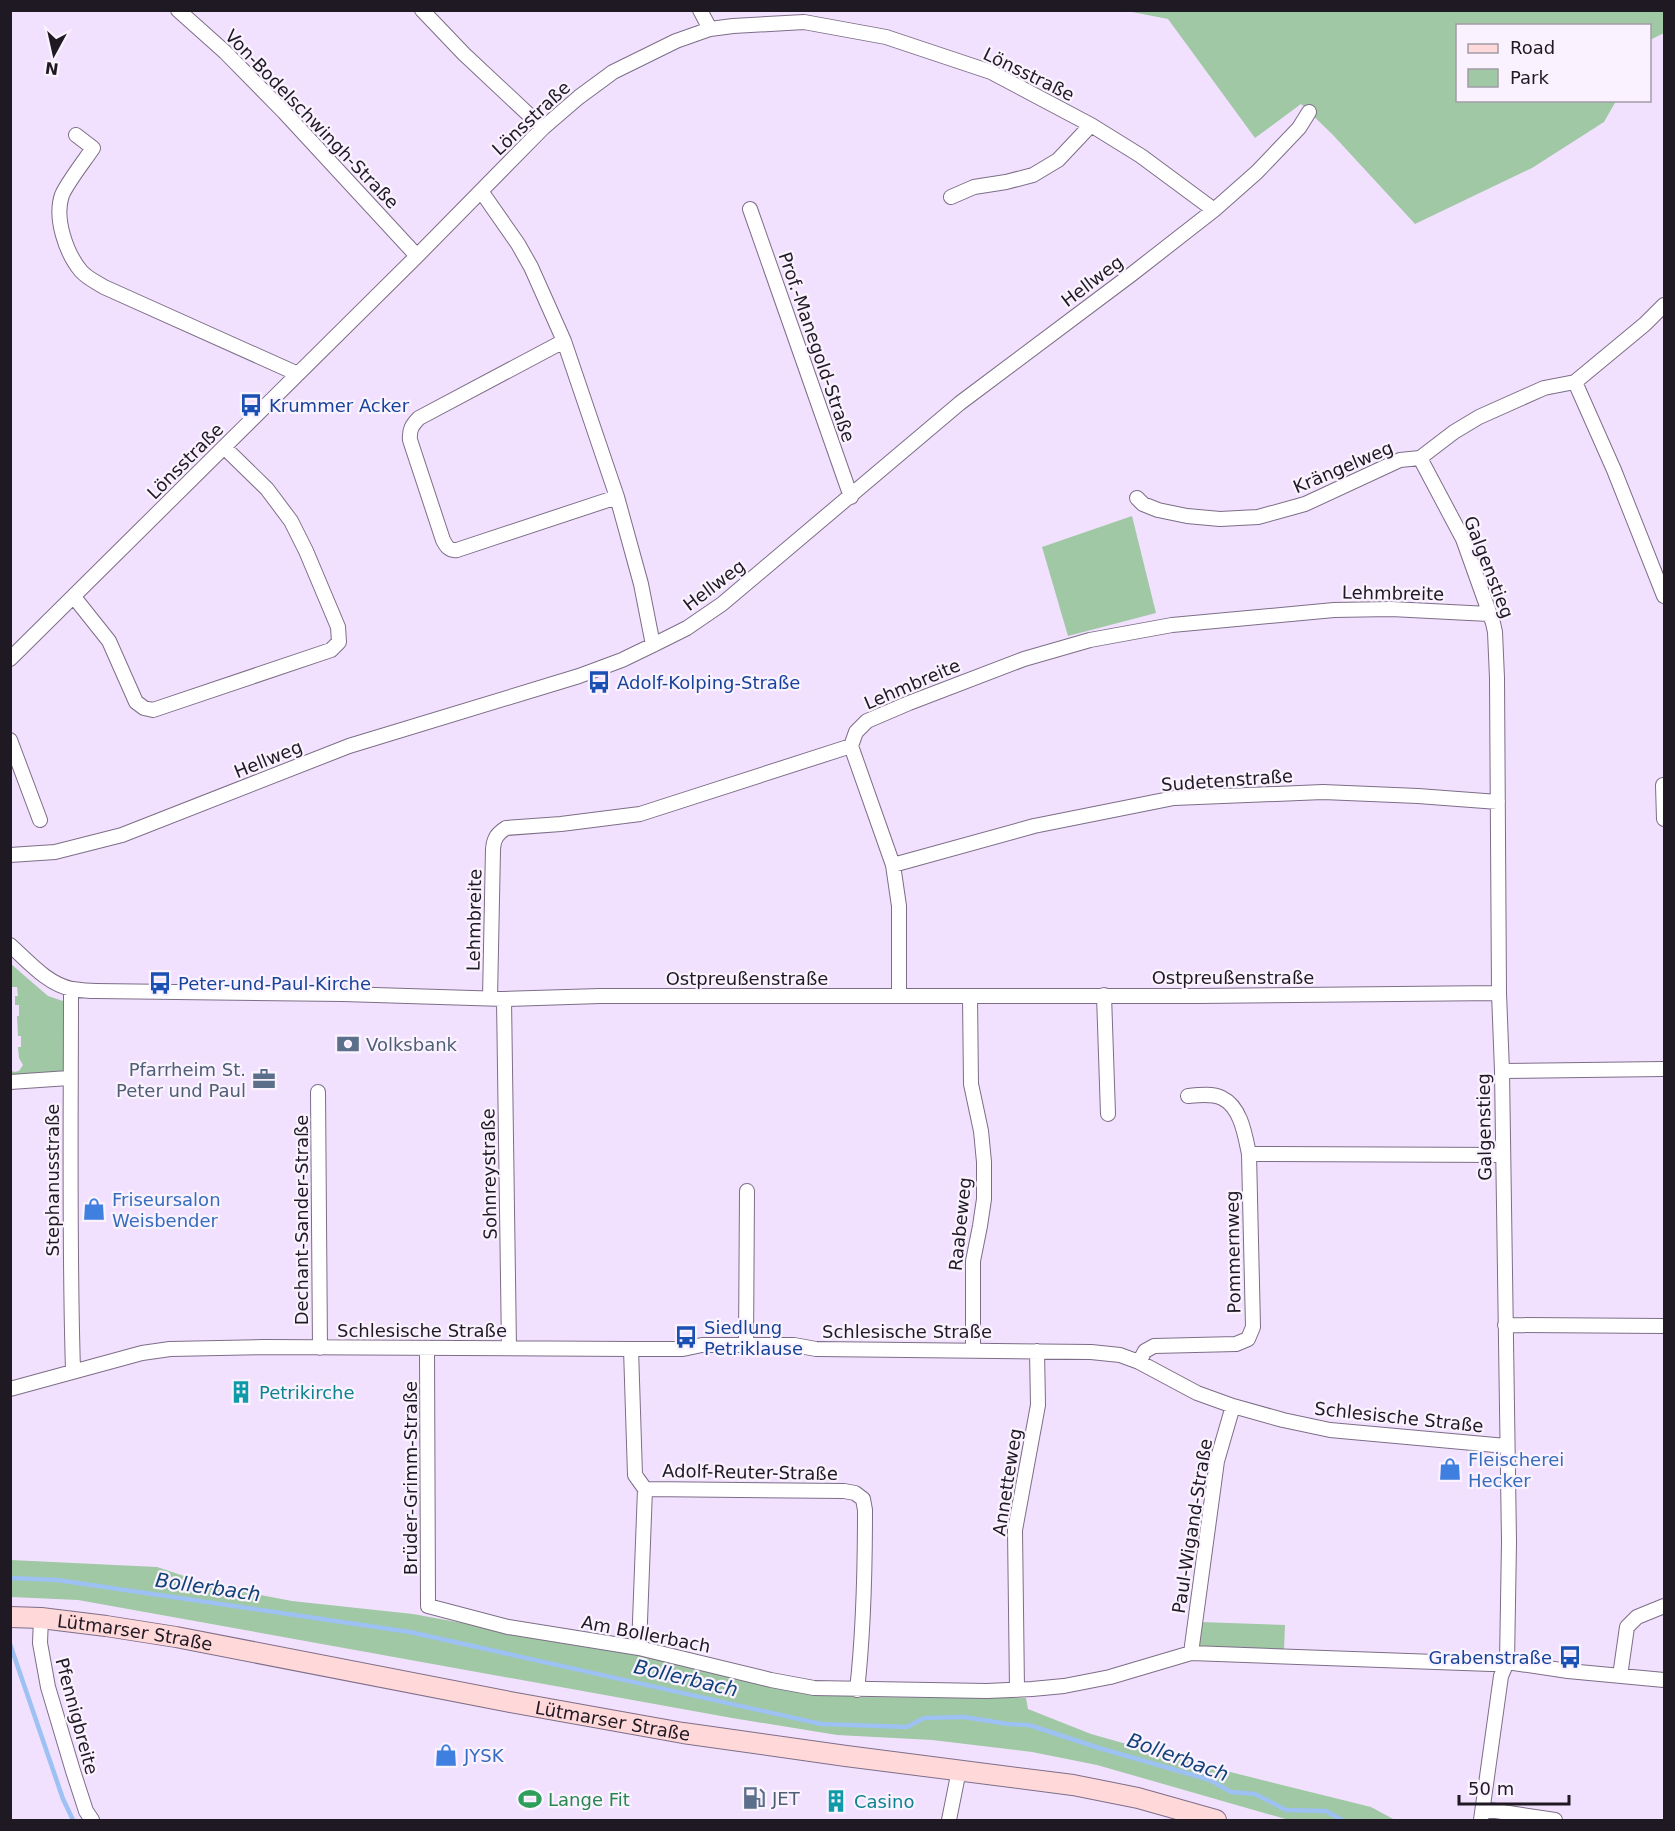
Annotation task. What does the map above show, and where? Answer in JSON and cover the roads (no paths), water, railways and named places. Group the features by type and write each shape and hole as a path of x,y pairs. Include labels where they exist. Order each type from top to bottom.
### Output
{"main road":[{"name":"Lütmarser Straße","path":"10,1617 41,1618 176,1637 673,1731 812,1752 1084,1787 1138,1798 1216,1821"}],"street":[{"name":"Von-Bodelschwingh-Straße","path":"178,10 259,86 417,256"},
{"path":"422,10 464,54 543,128"},
{"path":"699,10 710,29"},
{"name":"Lönsstraße","path":"10,659 225,448 543,128 613,72 676,41 710,29 746,24 804,22 886,37 991,72 1091,125 1141,156 1214,210"},
{"name":"Hellweg","path":"10,855 55,852 123,835 349,746 579,676 622,660 687,628 722,604 960,403 1214,210 1257,172 1299,128 1309,112"},
{"path":"951,197 974,187 1033,175 1058,160 1091,125"},
{"path":"76,135 93,148 62,195 60,214 62,234 80,270 88,278 104,287 298,374"},
{"path":"481,191 531,267 564,341 617,497 641,584 654,645"},
{"name":"Prof.-Manegold-Straße","path":"750,209 850,497"},
{"name":"Krängelweg","path":"1137,498 1143,504 1158,510 1220,519 1258,517 1305,504 1401,460 1420,458 1454,432 1479,417 1544,388 1575,382 1665,305"},
{"path":"564,341 419,418 412,425 410,440 443,540 447,548 454,551 617,497"},
{"path":"1575,382 1614,470 1665,596"},
{"path":"74,597 109,641 136,702 144,708 153,710 332,651 339,642 338,627 291,521 267,489 225,448"},
{"name":"Galgenstieg","path":"1420,458 1463,539 1493,623 1496,643 1499,993 1509,1542 1507,1662 1501,1676 1482,1815 1556,1821"},
{"name":"Lehmbreite","path":"497,998 493,849 494,840 499,832 506,828 640,814 851,746 856,732 867,721 1024,659 1090,640 1172,625 1334,610 1391,609 1489,614"},
{"path":"10,740 40,820"},
{"path":"851,746 893,866 899,906 899,995"},
{"path":"1663,784 1665,819"},
{"name":"Sudetenstraße","path":"893,866 1034,826 1174,798 1323,792 1498,802"},
{"name":"Ostpreußenstraße","path":"10,945 44,975 58,984 71,989 96,991 497,998 1499,993"},
{"name":"Stephanusstraße","path":"71,989 69,1078 73,1370"},
{"path":"1104,995 1108,1114"},
{"name":"Raabeweg","path":"970,996 971,1084 981,1131 984,1162 984,1199 973,1261 973,1349"},
{"name":"Sohnreystraße","path":"497,998 509,1348"},
{"path":"1502,1071 1665,1069"},
{"path":"10,1083 69,1078"},
{"name":"Dechant-Sander-Straße","path":"318,1092 320,1348"},
{"name":"Pommernweg","path":"1139,1362 1145,1351 1154,1346 1236,1344 1248,1339 1253,1328 1249,1154 1245,1133 1233,1106 1222,1098 1209,1095 1188,1096"},
{"path":"1249,1154 1503,1155"},
{"path":"746,1346 747,1191"},
{"path":"1505,1325 1665,1326"},
{"name":"Schlesische Straße","path":"10,1389 73,1370 142,1353 170,1349 683,1349 702,1345 794,1345 816,1349 1091,1352 1120,1355 1139,1362 1197,1393 1283,1420 1330,1430 1506,1446"},
{"name":"Brüder-Grimm-Straße","path":"427,1349 428,1606"},
{"name":"Adolf-Reuter-Straße","path":"631,1349 635,1475 645,1489 639,1648"},
{"name":"Annetteweg","path":"1017,1690 1015,1530 1038,1405 1037,1351"},
{"name":"Paul-Wigand-Straße","path":"1191,1653 1217,1461 1233,1406"},
{"name":"Adolf-Reuter-Straße","path":"645,1489 844,1491 855,1493 863,1499 865,1510 863,1638 857,1690"},
{"name":"Am Bollerbach","path":"428,1606 508,1627 639,1648 814,1688 1017,1690"},
{"path":"1620,1676 1627,1627 1637,1617 1665,1606"},
{"name":"Pfennigbreite","path":"41,1618 40,1642 48,1687 86,1811 92,1821"},
{"path":"1017,1690 1064,1686 1110,1677 1191,1653 1491,1664 1507,1662 1568,1671 1665,1680"},
{"path":"949,1821 959,1770"}],"waterway":[{"name":"Bollerbach","path":"10,1578 57,1580 410,1632 821,1724 907,1727 924,1718 964,1717 1029,1725 1210,1780 1231,1792 1255,1794 1286,1810 1326,1811 1342,1820"},
{"path":"10,1644 63,1799 73,1820"}],"place":[{"name":"Krummer Acker","path":"251,405"},
{"name":"Adolf-Kolping-Straße","path":"599,682"},
{"name":"Peter-und-Paul-Kirche","path":"160,983"},
{"name":"Volksbank","path":"348,1044"},
{"name":"Pfarrheim St. Peter und Paul","path":"264,1079"},
{"name":"Friseursalon Weisbender","path":"94,1209"},
{"name":"Siedlung Petriklause","path":"686,1337"},
{"name":"Petrikirche","path":"241,1392"},
{"name":"Fleischerei Hecker","path":"1450,1469"},
{"name":"Grabenstraße","path":"1570,1657"},
{"name":"JYSK","path":"446,1755"},
{"name":"JET","path":"754,1798"},
{"name":"Lange Fit","path":"530,1799"},
{"name":"Casino","path":"836,1801"}]}
